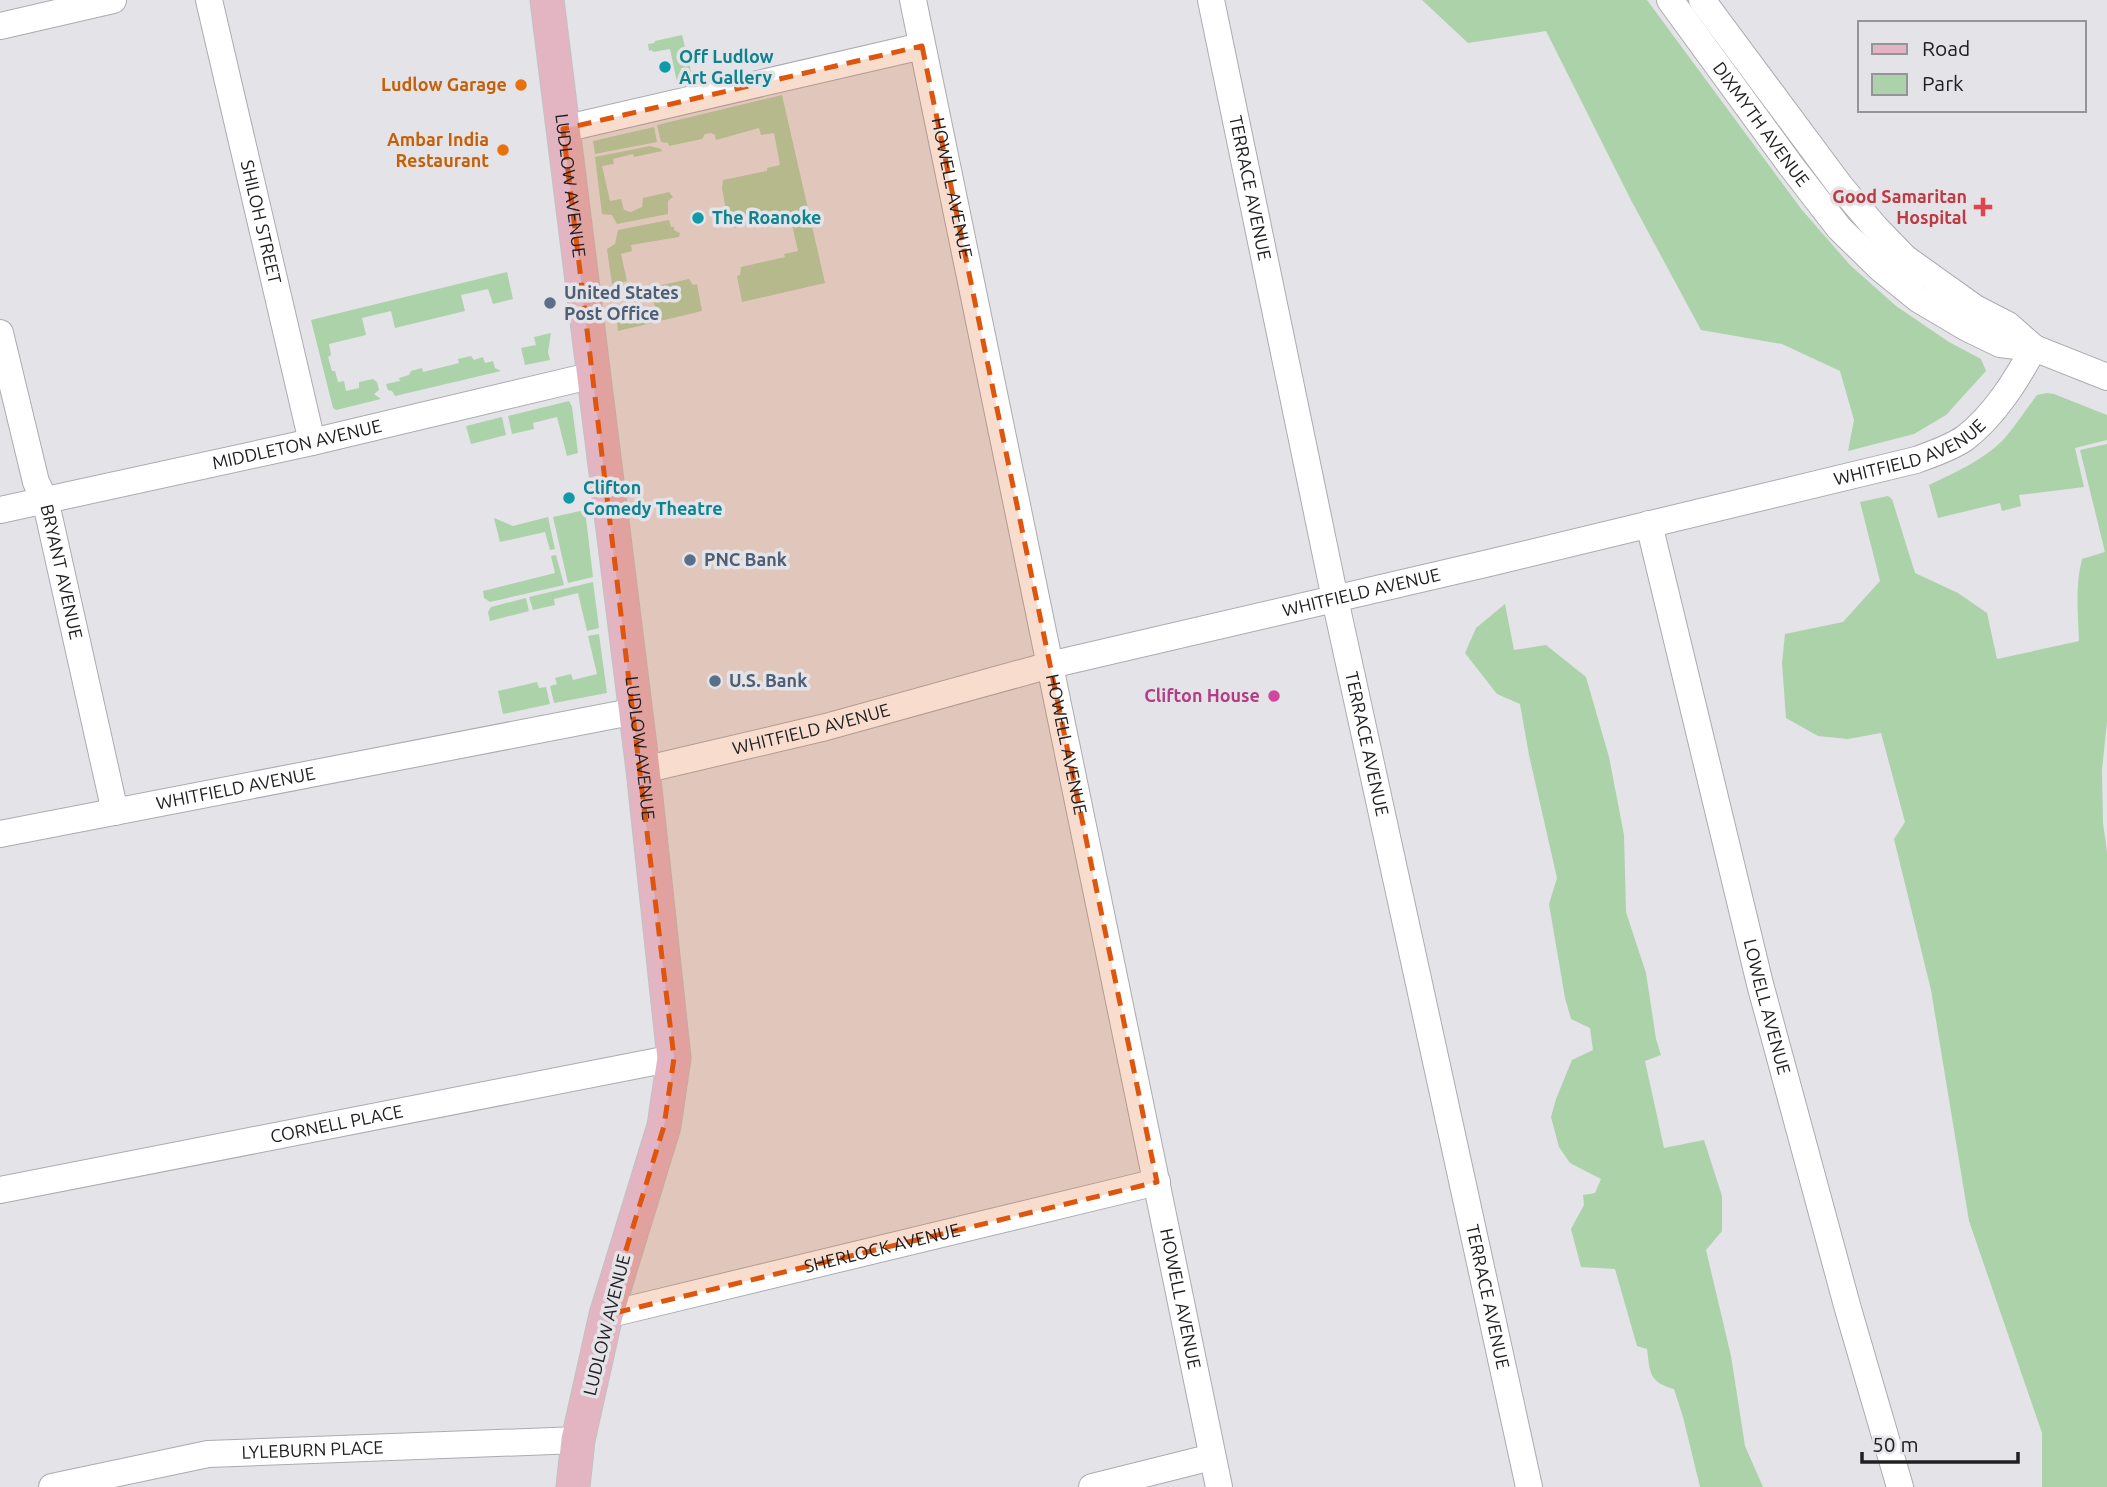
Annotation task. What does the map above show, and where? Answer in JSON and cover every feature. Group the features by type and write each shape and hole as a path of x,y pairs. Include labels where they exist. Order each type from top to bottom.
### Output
{"main road":[{"name":"LUDLOW AVENUE","path":"547,0 636,711 674,1058 663,1126 606,1315 578,1440 573,1487"}],"street":[{"path":"0,26 113,0"},
{"name":"SHILOH STREET","path":"209,0 312,442"},
{"name":"HOWELL AVENUE","path":"914,0 1219,1487"},
{"name":"TERRACE AVENUE","path":"1211,0 1335,599 1530,1487"},
{"name":"DIXMYTH AVENUE","path":"1670,0 1839,228 1881,269 1918,299 2000,344 2034,348 2107,377"},
{"name":"DIXMYTH AVENUE","path":"1702,0 1841,187 1875,227 1905,258 1975,308 2008,325 2034,348"},
{"path":"563,129 922,46"},
{"name":"BRYANT AVENUE","path":"0,333 36,482 45,500 115,811"},
{"name":"WHITFIELD AVENUE","path":"643,770 837,725 1050,665 1916,460 1965,438 1993,411 2034,348"},
{"name":"MIDDLETON AVENUE","path":"0,510 312,442 594,375"},
{"name":"LOWELL AVENUE","path":"1648,524 1763,995 1900,1487"},
{"name":"WHITFIELD AVENUE","path":"0,834 636,711"},
{"name":"CORNELL PLACE","path":"0,1190 674,1058"},
{"name":"SHERLOCK AVENUE","path":"606,1315 1157,1182"},
{"name":"LYLEBURN PLACE","path":"52,1487 208,1454 578,1440"},
{"path":"1092,1487 1212,1457"}],"highlighted area":[{"path":"922,46 1157,1182 606,1315 664,1126 674,1058 563,129"}],"green space":[{"path":"1422,0 1647,0 1802,210 1850,265 1896,306 1949,342 1981,359 1986,371 1946,415 1914,434 1848,451 1854,420 1840,371 1782,344 1701,330 1632,202 1546,31 1468,43"},
{"path":"682,35 693,79 677,82 670,49 653,52 649,51 648,44"},
{"path":"782,95 825,283 742,302 737,276 740,275 741,267 785,257 784,254 798,251 791,220 778,223 777,217 734,228 728,221 723,180 767,171 767,168 780,165 774,133 761,135 759,128 716,140 711,133 705,134 702,139 669,146 668,143 661,142 657,125"},
{"path":"654,127 657,142 595,154 593,141"},
{"path":"650,146 662,151 613,159 614,164 602,166 610,201 621,199 624,210 631,212 642,207 643,198 669,192 673,197 668,201 668,214 617,224 612,215 602,214 595,157"},
{"path":"669,220 671,227 680,233 679,237 631,245 632,251 621,254 627,281 612,284 607,249 615,244 618,230"},
{"path":"507,272 513,299 493,304 488,289 461,295 465,311 395,328 391,311 362,318 366,335 329,344 331,355 328,357 332,371 335,371 338,382 344,381 346,391 359,388 359,382 373,379 379,390 374,394 381,399 336,410 333,408 311,320"},
{"path":"689,279 693,285 697,284 702,311 618,331 617,320 656,312 651,289"},
{"path":"551,333 548,352 550,360 525,365 521,348 536,345 534,337"},
{"path":"471,356 474,360 483,357 485,363 493,361 495,368 501,371 395,396 388,390 386,384 400,381 399,378 409,375 411,371 422,368 423,372 459,363 458,359"},
{"path":"2047,393 2107,415 2107,440 2075,448 2084,487 2019,495 2021,506 2002,511 2000,503 1938,518 1929,485 1987,453 2004,439 2037,395"},
{"path":"569,401 578,453 567,456 557,417 533,423 534,429 512,434 508,416"},
{"path":"502,417 506,435 471,444 466,426"},
{"path":"2107,444 2107,721 2102,770 2103,823 2107,852 2107,1487 2042,1487 2042,1433 1969,1221 1931,990 1894,839 1905,822 1881,733 1848,739 1818,736 1786,718 1782,663 1785,634 1843,622 1880,581 1860,502 1888,496 1892,499 1915,573 1958,593 1987,613 1997,659 2079,641 2078,589 2082,559 2105,552 2080,450"},
{"path":"585,510 593,577 568,583 553,517"},
{"path":"548,517 555,549 550,550 545,532 500,542 494,518 513,526"},
{"path":"556,555 564,585 490,602 484,598 483,591 555,573 551,556"},
{"path":"593,582 599,628 587,631 578,593 554,599 555,605 533,610 529,597"},
{"path":"526,598 529,611 490,621 488,612 491,607"},
{"path":"1505,604 1514,650 1546,645 1586,677 1609,757 1624,835 1626,912 1646,973 1661,1055 1645,1061 1664,1148 1704,1140 1722,1196 1722,1231 1706,1250 1731,1356 1745,1446 1763,1487 1700,1487 1674,1389 1655,1380 1650,1370 1647,1349 1637,1346 1615,1269 1581,1267 1571,1229 1584,1205 1583,1195 1595,1193 1601,1179 1570,1163 1559,1147 1551,1117 1572,1060 1593,1050 1590,1028 1571,1019 1565,998 1549,904 1557,878 1520,704 1497,694 1465,653 1476,628"},
{"path":"599,634 607,693 554,703 550,686 557,684 555,678 571,674 573,680 597,674 588,636"},
{"path":"537,682 539,688 546,687 550,704 503,714 498,691"}],"place":[{"name":"Off Ludlow Art Gallery","path":"665,67"},
{"name":"Ludlow Garage","path":"521,85"},
{"name":"Ambar India Restaurant","path":"503,150"},
{"name":"Good Samaritan Hospital","path":"1983,207"},
{"name":"The Roanoke","path":"698,218"},
{"name":"United States Post Office","path":"550,303"},
{"name":"Clifton Comedy Theatre","path":"569,498"},
{"name":"PNC Bank","path":"690,560"},
{"name":"U.S. Bank","path":"715,681"},
{"name":"Clifton House","path":"1274,696"}]}
